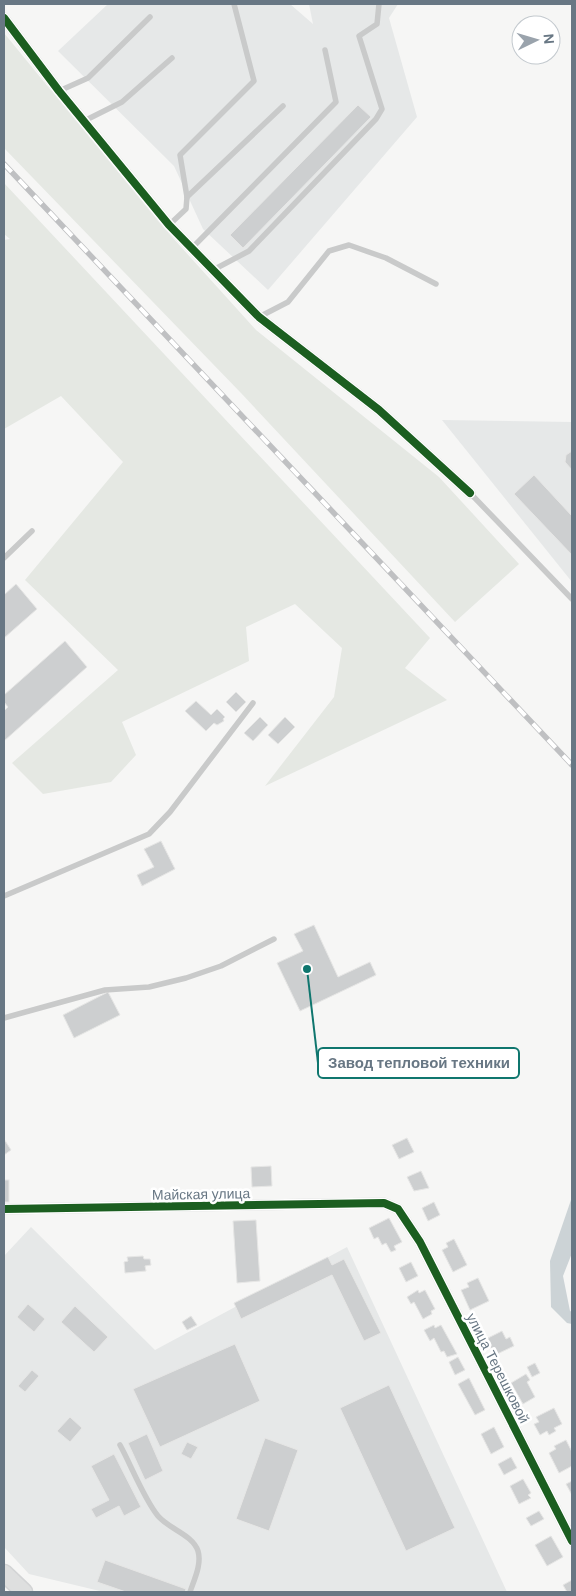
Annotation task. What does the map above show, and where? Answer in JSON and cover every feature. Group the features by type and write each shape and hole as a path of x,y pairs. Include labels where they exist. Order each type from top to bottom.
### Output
{"main road":[{"path":"4,1573 24,1592"}],"street":[{"path":"4,18 59,92 170,225 259,317 379,410 470,493"},
{"name":"Майская улица","path":"4,1209 384,1204 398,1209"},
{"name":"улица Терешковой","path":"398,1209 420,1242 572,1541"}],"lane":[{"path":"170,225 186,209 187,197 180,155 254,81 234,4"},
{"path":"213,270 249,251 376,120 382,109 359,36 377,24 379,4"},
{"path":"59,92 88,78 150,17"},
{"path":"192,248 336,102 324,50"},
{"path":"84,121 122,102 172,58"},
{"path":"187,197 284,106"},
{"path":"259,317 288,302 329,251 349,245 386,258 436,284"},
{"path":"470,493 572,599"},
{"path":"4,558 32,531"},
{"path":"4,896 149,834 170,812 253,703"},
{"path":"4,1018 105,990 149,987 186,978 220,966 274,939"},
{"path":"120,1445 157,1515 168,1526 189,1539 198,1550 199,1562 190,1592"}],"shaded area":[{"path":"108,4 290,4 313,24 309,4 398,4 389,18 417,117 268,290 203,229 174,166 58,51"},
{"path":"4,33 163,227 256,330 439,477 519,564 455,622 241,393 4,148"},
{"path":"4,183 430,638 405,668 447,700 265,786 334,697 342,648 295,604 246,627 249,661 122,722 136,755 111,782 43,794 12,763 118,670 25,580 123,462 61,396 4,429 4,240 10,239 4,234"},
{"path":"442,420 572,422 572,582"},
{"path":"572,1197 572,1253 563,1276 570,1311 572,1312 572,1324 567,1323 551,1307 550,1261"},
{"path":"31,1227 155,1350 347,1247 507,1592 104,1592 29,1574 4,1547 4,1256"}],"building":[{"path":"358,105 371,117 243,248 230,235"},
{"path":"572,451 572,470 565,462 566,455"},
{"path":"534,475 572,516 572,555 514,494"},
{"path":"16,584 37,609 4,638 4,595"},
{"path":"65,641 87,667 4,741 4,711 8,707 4,702 4,695"},
{"path":"236,692 246,702 236,712 226,702"},
{"path":"196,701 211,715 217,709 225,717 224,721 217,725 214,723 206,731 185,711"},
{"path":"260,717 268,725 253,741 244,733"},
{"path":"285,717 295,727 278,744 268,735"},
{"path":"161,841 175,869 142,886 137,875 154,867 144,849"},
{"path":"314,925 338,977 370,962 376,975 300,1011 277,963 303,951 294,934"},
{"path":"108,992 120,1015 74,1038 63,1015"},
{"path":"407,1138 414,1152 399,1159 392,1145"},
{"path":"4,1139 11,1150 4,1155"},
{"path":"271,1166 272,1186 252,1187 251,1167"},
{"path":"421,1171 429,1188 414,1191 407,1177"},
{"path":"4,1180 9,1180 9,1202 4,1202"},
{"path":"434,1202 440,1215 428,1221 422,1208"},
{"path":"389,1218 402,1242 394,1246 396,1250 391,1252 386,1243 382,1245 378,1237 374,1239 369,1228"},
{"path":"256,1220 260,1281 237,1283 233,1221"},
{"path":"454,1239 467,1265 453,1272 442,1250 448,1247 446,1243"},
{"path":"143,1256 144,1259 150,1259 151,1265 145,1266 146,1271 125,1273 124,1262 128,1261 127,1257"},
{"path":"328,1257 332,1265 344,1259 381,1333 364,1341 332,1275 241,1319 234,1303"},
{"path":"411,1262 418,1276 406,1282 399,1268"},
{"path":"478,1278 489,1301 470,1310 461,1290 469,1287 467,1283"},
{"path":"418,1290 419,1293 425,1290 435,1309 431,1311 432,1314 423,1319 414,1302 411,1304 407,1297"},
{"path":"28,1304 45,1319 34,1332 17,1317"},
{"path":"75,1306 108,1337 94,1352 61,1322"},
{"path":"191,1316 197,1325 187,1330 182,1322"},
{"path":"434,1325 435,1328 441,1325 457,1354 447,1357 444,1351 441,1352 434,1338 430,1341 424,1330"},
{"path":"502,1331 506,1339 510,1337 514,1346 495,1355 486,1339"},
{"path":"235,1344 260,1401 160,1447 133,1389"},
{"path":"458,1357 465,1370 455,1375 449,1362"},
{"path":"535,1363 540,1373 532,1377 527,1367"},
{"path":"32,1370 39,1376 25,1392 18,1386"},
{"path":"526,1374 530,1380 527,1382 535,1397 523,1404 511,1383"},
{"path":"469,1378 485,1410 475,1415 458,1384"},
{"path":"389,1385 455,1528 406,1551 340,1408"},
{"path":"554,1408 562,1424 554,1428 556,1431 549,1435 547,1431 540,1435 534,1424 539,1422 536,1417"},
{"path":"70,1417 82,1428 70,1442 57,1431"},
{"path":"494,1427 504,1447 491,1454 481,1434"},
{"path":"147,1434 163,1471 145,1480 128,1443"},
{"path":"265,1438 298,1450 269,1531 236,1519"},
{"path":"566,1440 572,1452 572,1466 559,1473 549,1453 556,1449 554,1446"},
{"path":"187,1442 198,1447 191,1459 181,1454"},
{"path":"114,1454 141,1507 124,1516 119,1506 96,1518 91,1509 109,1500 91,1466"},
{"path":"511,1457 517,1468 504,1475 498,1464"},
{"path":"523,1479 531,1493 528,1495 531,1498 519,1504 510,1486"},
{"path":"572,1481 572,1495 566,1484"},
{"path":"539,1511 544,1519 531,1526 526,1518"},
{"path":"551,1536 563,1557 547,1566 535,1545"},
{"path":"105,1560 186,1589 185,1592 126,1592 97,1582"},
{"path":"572,1580 572,1592 567,1592 563,1585"}],"railway":[{"path":"4,164 572,765"}],"cycle path":[{"path":"4,18 59,91 169,225 259,317 379,410 470,493"},
{"path":"4,1209 384,1203 398,1209 420,1242 572,1541"}],"place":[{"name":"Завод тепловой техники","path":"307,969"}]}
